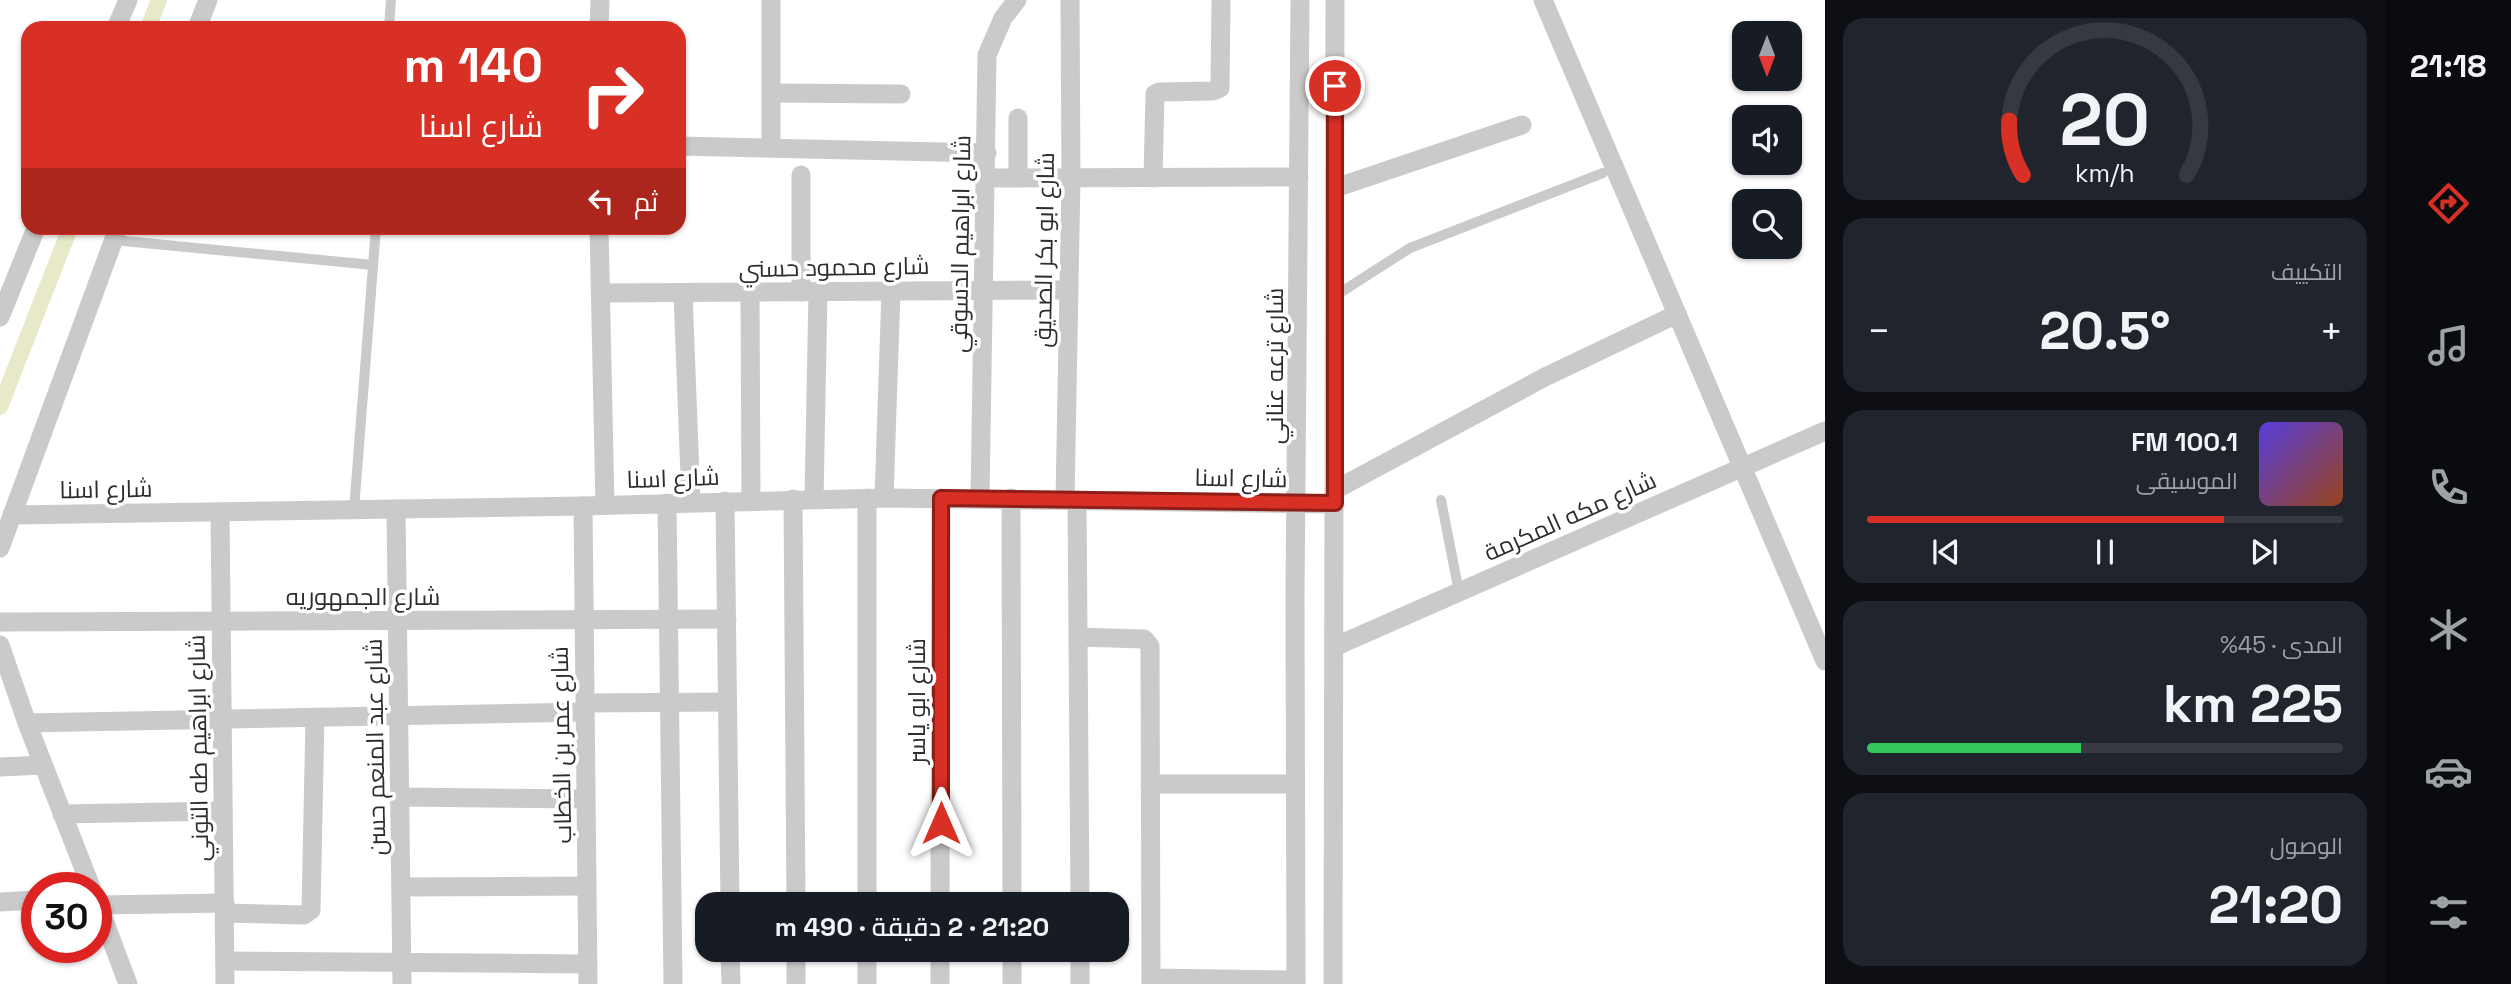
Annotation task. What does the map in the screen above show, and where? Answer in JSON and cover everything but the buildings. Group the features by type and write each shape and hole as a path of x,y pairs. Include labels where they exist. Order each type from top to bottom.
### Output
{"street":[{"path":"119,21 128,0"},
{"path":"200,21 208,0"},
{"path":"599,21 600,0"},
{"path":"771,0 771,147"},
{"name":"شارع ابراهيم الدسوقي","path":"980,498 987,55 1003,18 1017,0"},
{"name":"شارع ابو بكر الصديق","path":"1070,0 1068,290 1071,500 1078,637 1080,892"},
{"path":"1153,177 1154,94 1215,91 1220,88 1221,0"},
{"name":"شارع ترعه عناني","path":"1296,982 1300,0"},
{"path":"1333,984 1335,4 1354,0"},
{"path":"1543,0 1825,661"},
{"path":"771,93 901,94"},
{"path":"1018,118 1018,177"},
{"path":"1335,188 1522,125"},
{"path":"686,146 987,153"},
{"path":"801,175 809,292 814,499"},
{"path":"986,177 1299,177"},
{"path":"0,317 33,235"},
{"path":"0,548 115,235"},
{"path":"599,235 605,505"},
{"name":"شارع محمود حسني","path":"601,293 1068,290"},
{"path":"867,892 875,498 891,291"},
{"path":"750,292 751,500"},
{"path":"683,293 691,502"},
{"path":"1335,497 1545,377 1677,314"},
{"name":"شارع مكه المكرمة","path":"1334,647 1825,431"},
{"name":"شارع اسنا","path":"12,515 583,506 875,498 1298,503 1335,497"},
{"name":"شارع ابو ياسر","path":"940,892 941,498"},
{"path":"1011,498 1012,892"},
{"path":"793,499 796,892"},
{"path":"725,501 730,892"},
{"path":"667,503 673,984"},
{"name":"شارع عمر بن الخطاب","path":"583,506 587,974"},
{"name":"شارع عبد المنعم حسن","path":"396,509 402,984"},
{"name":"شارع ابراهيم طه التوني","path":"220,512 226,984"},
{"name":"شارع الجمهوريه","path":"0,622 727,619"},
{"path":"1078,637 1144,639 1150,646 1151,981 1296,982"},
{"path":"0,645 85,872"},
{"path":"27,723 399,716 669,702 727,702"},
{"path":"112,898 304,915 311,910 315,718"},
{"path":"0,767 43,765"},
{"path":"1150,784 1295,784"},
{"path":"400,797 586,799"},
{"path":"62,814 223,811"},
{"path":"401,887 587,886"},
{"path":"0,902 21,901"},
{"path":"112,942 128,984"},
{"path":"225,961 494,964 587,974"},
{"path":"730,962 731,984"},
{"path":"796,962 796,984"},
{"path":"867,962 867,984"},
{"path":"940,962 940,984"},
{"path":"1012,962 1012,984"},
{"path":"1080,962 1080,984"},
{"path":"494,964 494,984"}],"lane":[{"path":"390,21 391,0"},
{"path":"1335,296 1410,248 1603,173"},
{"path":"123,235 373,265"},
{"path":"354,510 375,235"},
{"path":"1441,500 1459,592"}],"waterway":[{"path":"151,21 159,0"},
{"path":"0,407 67,235"}],"route":[{"path":"941,823 941,498 1335,503 1335,86"}]}
